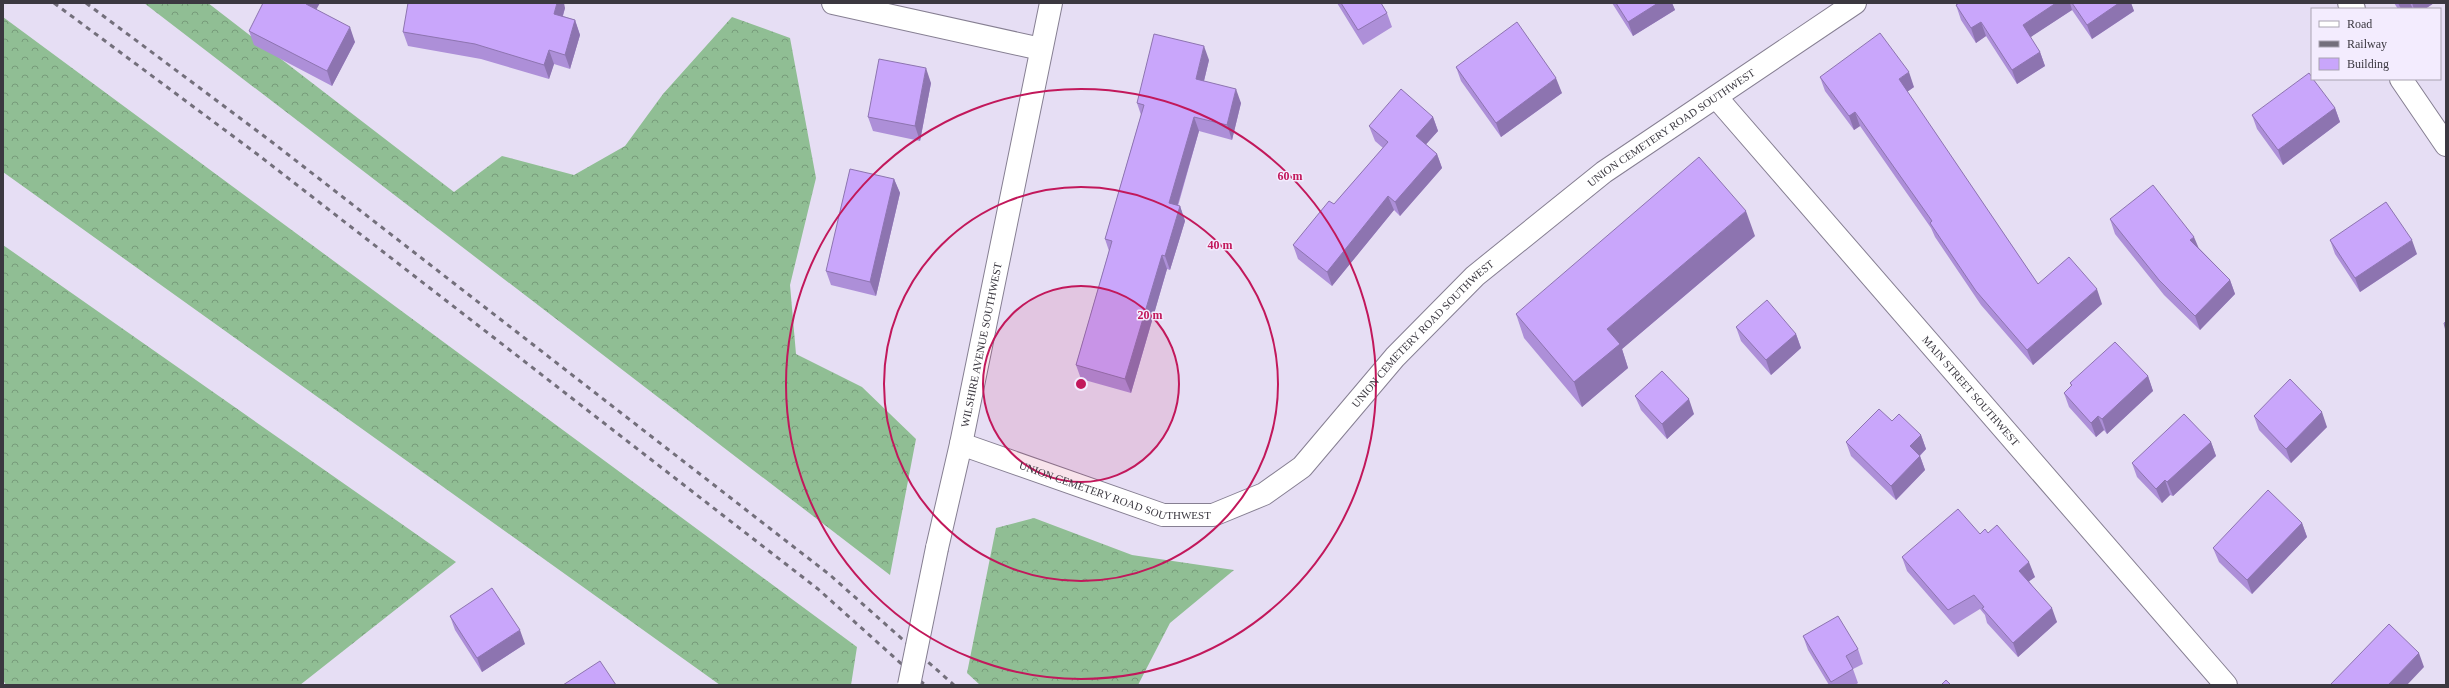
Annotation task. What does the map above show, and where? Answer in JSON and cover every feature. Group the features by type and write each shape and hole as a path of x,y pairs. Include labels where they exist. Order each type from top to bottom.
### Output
{"street":[{"path":"833,3 1041,49"},
{"name":"WILSHIRE AVENUE SOUTHWEST","path":"909,685 937,548 961,444 1051,3"},
{"name":"UNION CEMETERY ROAD SOUTHWEST","path":"961,444 1163,514 1214,515 1264,494 1302,467 1395,357 1475,276 1604,172 1855,3"},
{"path":"2402,80 2446,145"},
{"name":"MAIN STREET SOUTHWEST","path":"1716,97 2226,685"}],"green space":[{"path":"144,3 208,3 454,192 502,156 574,175 625,146 663,94 732,17 790,38 816,178 790,285 796,354 862,387 916,439 890,575"},
{"path":"3,17 857,647 851,685 720,685 3,172"},
{"path":"3,245 456,562 300,685 6,685 3,680"},
{"path":"1034,518 1132,555 1234,570 1170,623 1138,685 980,685 967,673 996,528"}],"building":[{"path":"263,3 307,3 306,4 350,27 327,71 249,31"},
{"path":"408,3 557,3 554,14 575,20 565,55 549,50 544,65 475,44 403,32"},
{"path":"1341,3 1381,3 1387,13 1358,30"},
{"path":"1616,3 1658,3 1628,22"},
{"path":"1959,3 2056,3 2023,25 2040,52 2012,70 1981,22 1971,28 1956,5"},
{"path":"2072,3 2119,3 2087,25"},
{"path":"1517,22 1556,78 1496,123 1456,67"},
{"path":"1880,33 1909,72 1899,79 2038,284 2069,257 2097,289 2027,350 1976,291 1930,223 1932,221 1855,112 1849,116 1820,77"},
{"path":"1154,34 1204,46 1196,79 1236,89 1227,125 1194,117 1169,203 1180,206 1165,256 1162,255 1125,379 1076,365 1112,241 1105,239 1144,105 1137,103"},
{"path":"879,59 926,68 915,126 868,117"},
{"path":"2309,73 2311,80 2314,80 2335,108 2278,150 2252,115"},
{"path":"1401,89 1433,117 1416,136 1437,154 1395,202 1388,196 1327,272 1293,245 1329,201 1334,204 1388,142 1369,126"},
{"path":"1699,157 1746,211 1607,329 1620,344 1574,382 1516,314"},
{"path":"850,169 894,179 870,282 826,271"},
{"path":"2153,185 2194,237 2190,240 2230,280 2195,316 2159,280 2110,219"},
{"path":"2386,202 2412,240 2355,278 2330,240"},
{"path":"1767,300 1796,334 1766,360 1736,327"},
{"path":"2115,342 2148,376 2102,419 2098,416 2091,423 2064,393 2072,385 2070,383"},
{"path":"1662,371 1689,399 1662,424 1635,396"},
{"path":"2290,379 2322,412 2286,449 2254,416"},
{"path":"1879,409 1892,421 1899,414 1921,435 1910,446 1920,456 1891,486 1846,442"},
{"path":"2184,414 2211,442 2167,482 2165,480 2156,489 2132,463"},
{"path":"2268,490 2302,523 2247,580 2213,548"},
{"path":"1958,509 1980,534 1985,529 1988,533 1997,525 2029,562 2019,571 2052,608 2013,643 1982,608 1984,607 1974,595 1948,610 1902,557"},
{"path":"492,588 520,630 477,658 450,616"},
{"path":"1838,616 1858,649 1846,656 1853,669 1831,682 1803,636"},
{"path":"2389,624 2419,653 2388,685 2330,685"},
{"path":"600,661 616,685 563,685"},
{"path":"1946,680 1951,685 1941,685"}],"railway":[{"path":"54,3 257,154 818,589 925,685"},
{"path":"86,3 268,139 830,575 954,685"}]}
